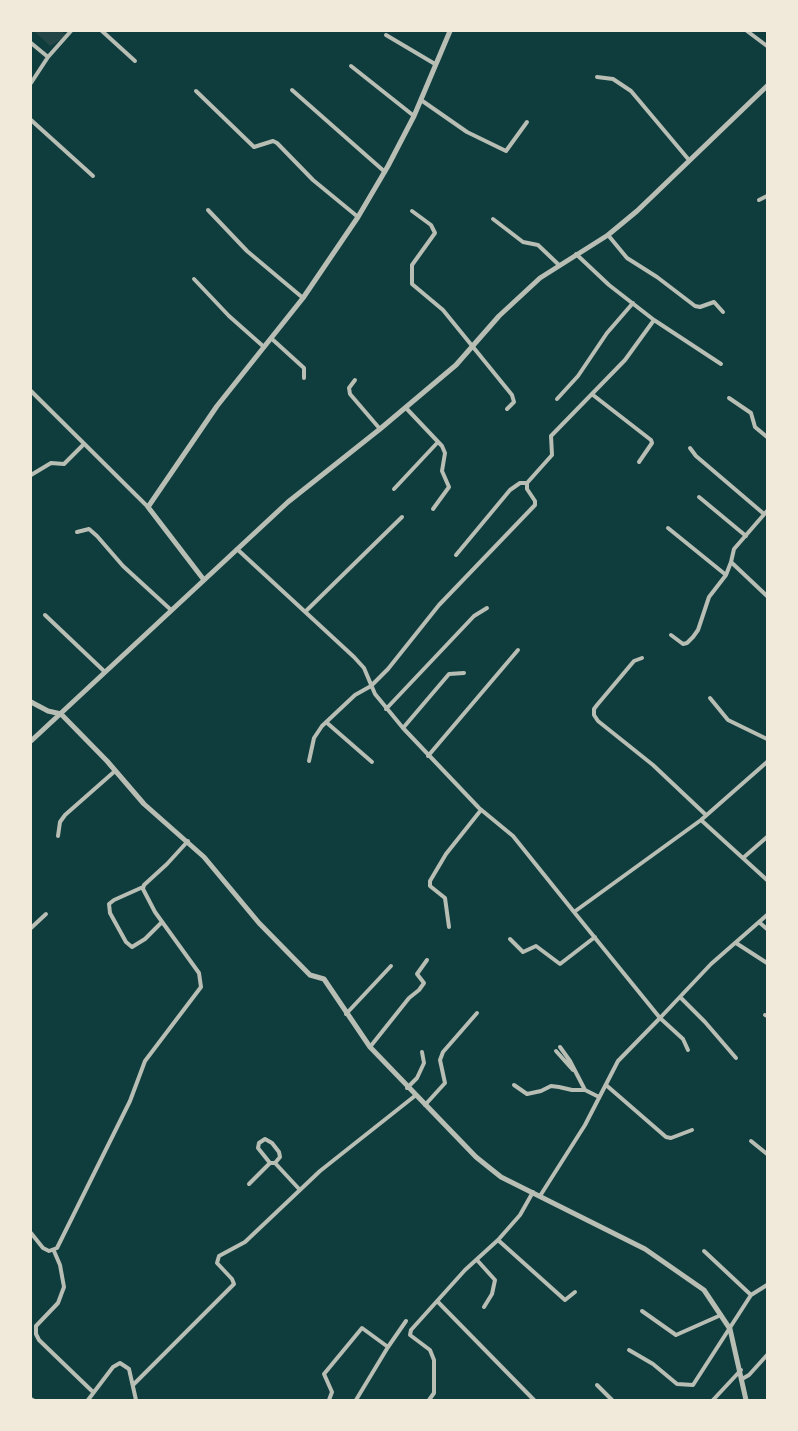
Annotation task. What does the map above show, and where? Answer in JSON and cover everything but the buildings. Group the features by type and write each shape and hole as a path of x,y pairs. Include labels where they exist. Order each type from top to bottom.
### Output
{"street":[{"path":"31,83 48,57 71,31"},
{"path":"102,31 135,61"},
{"path":"148,507 217,406 303,298 358,217 385,172 414,116 450,31"},
{"path":"747,31 767,46"},
{"path":"386,35 435,64"},
{"path":"31,43 48,57"},
{"path":"351,66 414,116"},
{"path":"597,77 613,79 631,91 689,160"},
{"path":"31,741 288,502 406,408 456,365 515,300 576,254 608,236 637,211 767,86"},
{"path":"292,90 385,172"},
{"path":"196,91 254,147 273,141 277,143 312,180 358,217"},
{"path":"421,100 467,132 502,150 506,150 512,144 527,122"},
{"path":"31,120 93,176"},
{"path":"759,200 767,196"},
{"path":"208,210 247,251 303,298"},
{"path":"412,211 431,225 435,233 412,265 411,282 443,310 514,398 513,404 507,409"},
{"path":"493,219 522,242 538,245 559,266"},
{"path":"608,236 627,258 657,277 695,306 700,307 714,302 723,312"},
{"path":"576,254 609,285 654,320 721,364"},
{"path":"194,279 229,316 265,348"},
{"path":"557,400 578,376 607,333 633,303"},
{"path":"309,761 314,738 326,722 359,691 371,686 397,659 439,605 495,549 535,505 535,501 527,488 527,483 552,454 552,436 625,360 654,320"},
{"path":"272,338 304,368 304,378"},
{"path":"356,380 349,388 350,394 380,429"},
{"path":"31,391 148,507 204,580"},
{"path":"593,395 651,440 652,443 639,462"},
{"path":"729,398 751,413 755,427 767,437"},
{"path":"406,408 438,442 445,453 442,471 449,487 433,509"},
{"path":"394,489 438,442"},
{"path":"31,475 51,462 64,464 84,444"},
{"path":"671,635 681,644 687,644 690,641 698,630 709,597 726,575 734,549 766,513 696,456 690,448"},
{"path":"456,555 510,490 520,483 527,483"},
{"path":"699,497 746,536"},
{"path":"306,611 333,582 402,517"},
{"path":"668,528 726,575"},
{"path":"77,532 89,529 123,566 170,610"},
{"path":"237,549 360,663 371,686 386,709 402,728 481,810 513,836 660,1018 683,1039 688,1050"},
{"path":"731,562 766,594"},
{"path":"386,709 474,616 487,608"},
{"path":"45,615 106,672"},
{"path":"428,756 518,650"},
{"path":"642,658 634,661 594,709 594,715 598,722 653,765 706,815"},
{"path":"402,728 449,674 464,673"},
{"path":"710,698 728,720 767,739"},
{"path":"31,702 41,708 61,714 144,804 188,841 211,864 259,923 310,974 324,979 370,1047 407,1088 476,1157 502,1177 621,1236 683,1274 704,1290 730,1329 746,1400"},
{"path":"326,722 372,762"},
{"path":"574,912 700,820 767,762"},
{"path":"58,836 60,822 65,815 115,771"},
{"path":"449,927 445,898 430,886 430,881 446,854 481,810"},
{"path":"700,820 767,880"},
{"path":"743,858 767,837"},
{"path":"162,922 145,939 132,947 126,942 110,913 110,904 114,900 143,887 188,841"},
{"path":"54,1251 130,1101 144,1060 201,987 200,972 147,900 143,887"},
{"path":"31,928 46,914"},
{"path":"540,1196 585,1125 618,1061 681,998 711,964 767,915"},
{"path":"760,923 767,929"},
{"path":"510,939 523,952 536,946 560,964 595,937"},
{"path":"736,943 767,963"},
{"path":"370,1047 409,998 424,983 416,974 427,960"},
{"path":"346,1014 391,966"},
{"path":"681,998 736,1058"},
{"path":"425,1105 445,1083 440,1060 443,1052 477,1013"},
{"path":"560,1047 570,1061 584,1090"},
{"path":"556,1051 574,1072"},
{"path":"407,1088 417,1078 424,1063 422,1052"},
{"path":"514,1085 527,1094 541,1092 551,1086 584,1090 599,1097"},
{"path":"606,1085 666,1136 671,1138 692,1130"},
{"path":"134,1385 234,1284 232,1279 216,1264 218,1257 245,1242 320,1171 416,1095"},
{"path":"270,1163 258,1148 259,1143 265,1139 272,1142 279,1152 280,1157 275,1163"},
{"path":"751,1141 767,1154"},
{"path":"249,1184 270,1163 275,1163 300,1190"},
{"path":"429,1400 434,1393 434,1360 430,1350 410,1335 410,1330 466,1270 498,1240 520,1214 533,1192"},
{"path":"31,1233 43,1248 54,1251"},
{"path":"498,1240 565,1300 575,1292"},
{"path":"54,1251 60,1265 64,1287 58,1303 36,1326 36,1334 39,1340 94,1392"},
{"path":"704,1251 752,1295"},
{"path":"477,1260 495,1280 492,1294 484,1307"},
{"path":"629,1350 653,1364 677,1384 693,1384 752,1295 767,1285"},
{"path":"438,1302 534,1400"},
{"path":"642,1311 676,1335 720,1315"},
{"path":"356,1400 406,1321"},
{"path":"329,1400 332,1392 324,1374 362,1328 388,1347"},
{"path":"742,1379 755,1370 767,1355"},
{"path":"88,1400 117,1364 123,1364 129,1369 136,1400"},
{"path":"713,1400 740,1370"},
{"path":"597,1385 612,1400"}],"shaded area":[{"path":"34,31 61,31 67,36 50,46"}]}
